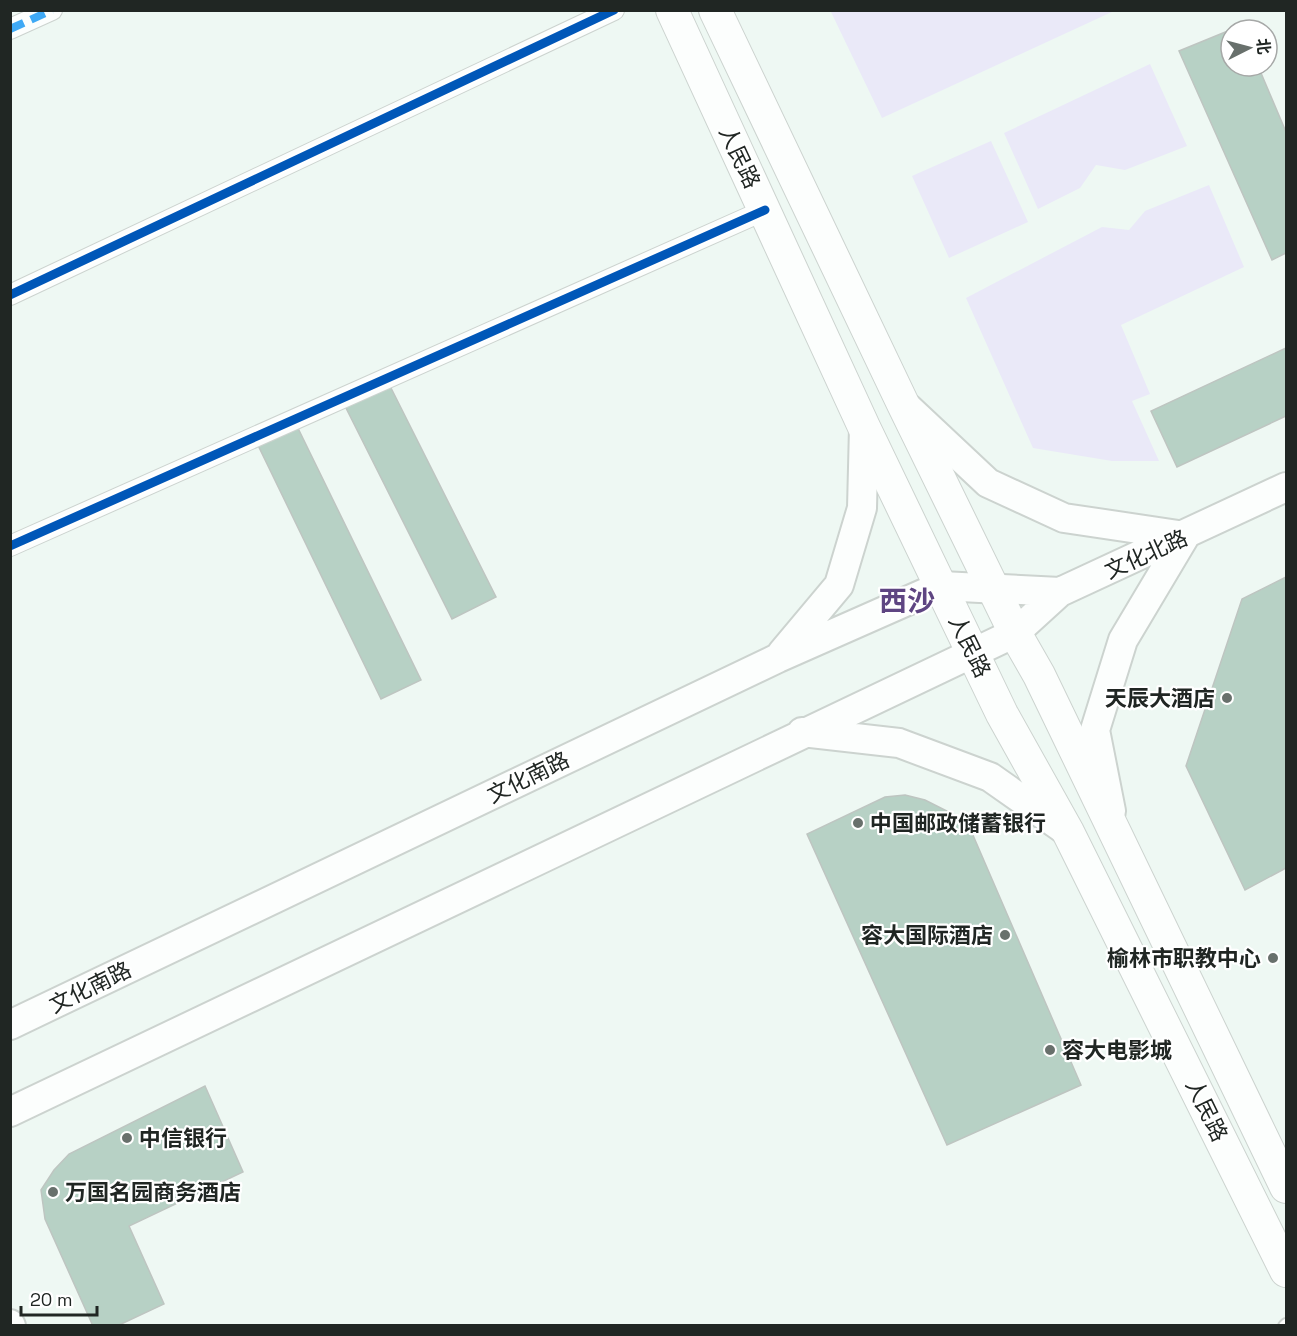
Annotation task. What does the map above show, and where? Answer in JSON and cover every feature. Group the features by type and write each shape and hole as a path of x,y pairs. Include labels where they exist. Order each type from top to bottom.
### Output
{"main road":[{"name":"人民路","path":"672,10 864,427 1002,714 1068,832 1287,1271"},
{"name":"人民路","path":"715,10 903,404 1015,633 1039,675 1287,1187"},
{"path":"903,404 988,483 1064,518 1185,536 1123,640 1095,730 1116,837"},
{"path":"778,658 839,585 862,508 864,427"},
{"name":"文化北路","path":"1015,633 1060,592 1287,488"},
{"name":"文化南路","path":"10,1025 778,658 941,586 1060,592"},
{"path":"10,1112 802,732 1015,633"},
{"path":"802,732 899,743 990,777 1068,832"}],"street":[{"path":"10,29 52,10"},
{"path":"10,295 614,10"},
{"path":"10,546 765,210"}],"shaded area":[{"path":"835,10 1114,11 882,118 831,12"},
{"path":"1150,64 1187,146 1125,170 1096,165 1080,188 1038,209 1004,133"},
{"path":"991,141 1028,222 949,258 912,176"},
{"path":"1209,185 1244,267 1121,325 1150,394 1132,401 1159,461 1112,461 1033,448 966,298 1102,227 1129,230 1145,211"}],"building":[{"path":"1219,35 1219,78 1263,78 1286,132 1286,253 1272,260 1179,51"},
{"path":"1286,348 1286,416 1177,467 1151,411"},
{"path":"385,376 496,597 452,619 341,398"},
{"path":"294,420 421,680 381,699 255,439"},
{"path":"1286,577 1286,868 1245,890 1186,766 1242,599"},
{"path":"905,795 925,800 953,814 972,833 1081,1085 947,1145 807,834 885,797"},
{"path":"205,1086 243,1172 129,1226 164,1304 117,1326 93,1326 45,1219 41,1190 54,1170 69,1154"}],"marked path":[{"path":"10,29 52,10"}],"cycle path":[{"path":"10,295 614,10"},
{"path":"10,546 765,210"}],"place":[{"name":"天辰大酒店","path":"1227,698"},
{"name":"中国邮政储蓄银行","path":"858,823"},
{"name":"容大国际酒店","path":"1005,935"},
{"name":"榆林市职教中心","path":"1273,958"},
{"name":"容大电影城","path":"1050,1050"},
{"name":"中信银行","path":"127,1138"},
{"name":"万国名园商务酒店","path":"53,1192"}],"district":[{"name":"西沙","path":"907,601"}]}
